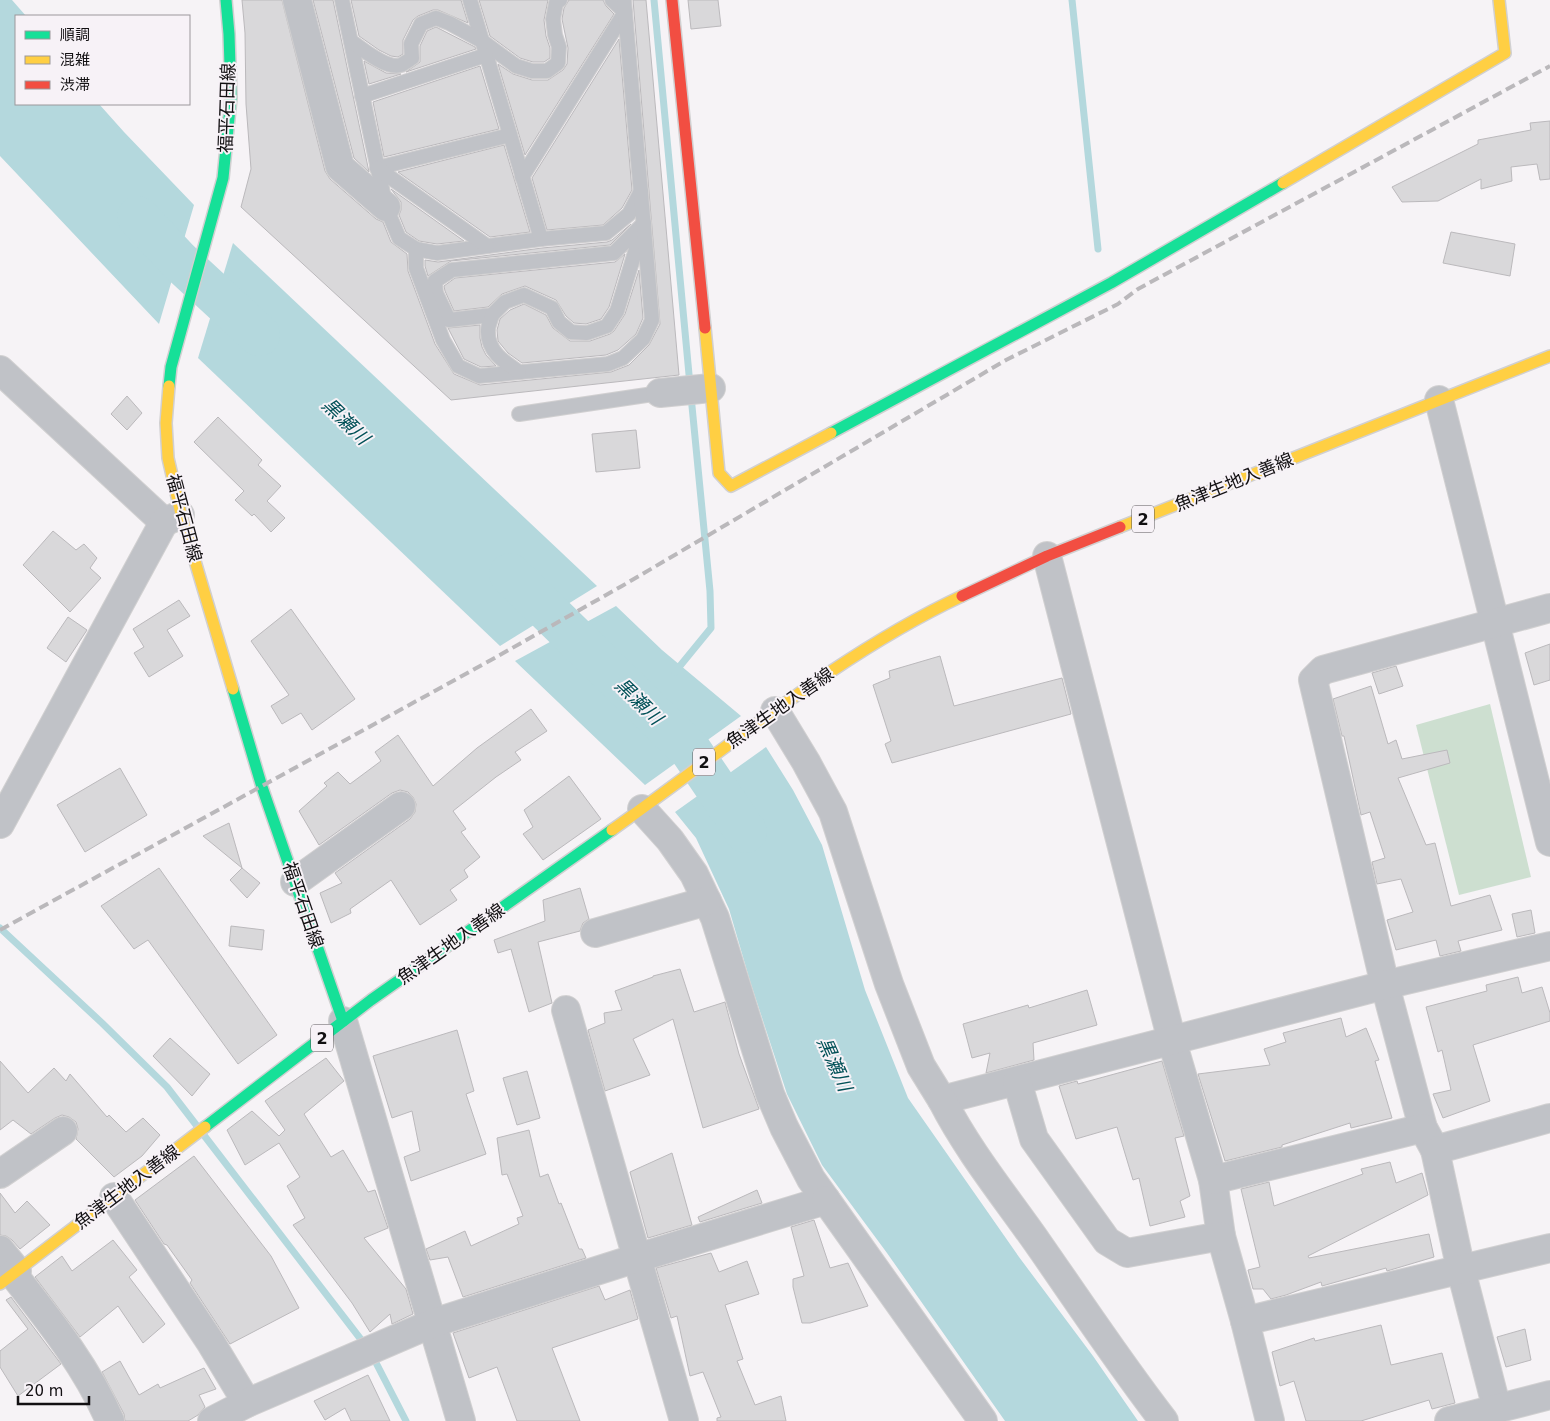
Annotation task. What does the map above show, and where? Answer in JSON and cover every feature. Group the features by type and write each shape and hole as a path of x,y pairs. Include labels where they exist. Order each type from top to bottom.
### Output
{"main road":[{"name":"福平石田線","path":"226,0 231,98 224,178 171,367 166,423 173,518 343,1021"},
{"path":"672,0 719,473 732,486 1111,283 1505,53 1499,0"},
{"name":"魚津生地入善線","path":"10,1276 343,1021 766,717 880,639 955,598 1047,556 1550,356"}],"street":[{"path":"297,0 340,167 386,207"},
{"path":"0,370 173,518 0,824"},
{"path":"660,393 711,388"},
{"path":"1439,400 1550,842"},
{"path":"1047,556 1172,1041 1213,1180 1221,1236 1270,1421"},
{"path":"1496,1409 1460,1270 1429,1138 1385,985 1314,680 1323,670 1550,608"},
{"path":"766,717 806,762 833,812 889,984 921,1066 982,1165 1038,1243 1126,1373 1164,1421"},
{"path":"646,805 694,874 715,918 770,1094 784,1128 826,1200 983,1421"},
{"path":"295,882 401,806"},
{"path":"596,933 707,901"},
{"path":"942,1100 1385,985 1550,946"},
{"path":"566,1010 684,1421"},
{"path":"343,1021 461,1421"},
{"path":"1017,1081 1034,1139 1107,1241 1127,1252 1221,1236"},
{"path":"1213,1180 1429,1138 1550,1118"},
{"path":"0,1174 63,1131"},
{"path":"114,1196 211,1344 247,1403"},
{"path":"212,1421 247,1403 433,1323 826,1200"},
{"path":"1245,1321 1550,1248"},
{"path":"0,1250 10,1276 57,1331 86,1374 110,1421"},
{"path":"1449,1421 1550,1395"}],"lane":[{"path":"342,0 386,207 399,238 416,250 437,253 541,239 606,233 629,214 641,190"},
{"path":"470,0 541,239"},
{"path":"351,41 388,64 400,65 412,58 411,44 421,24 436,18 449,23 484,48 516,66 532,71 547,71 558,63 559,47 553,19 556,3 560,0"},
{"path":"612,0 624,6"},
{"path":"416,250 416,268 443,340 458,366 479,376 608,364 623,358 644,339 652,320 624,6"},
{"path":"522,177 624,6"},
{"path":"362,96 484,48"},
{"path":"377,168 510,135"},
{"path":"377,168 487,246"},
{"path":"492,315 449,320 436,293 435,280 452,270 614,253 644,223"},
{"path":"519,372 504,362 493,351 488,331 492,315 505,302 524,295 552,308 559,322 570,332 587,333 607,326 617,311 644,223"},
{"path":"519,414 660,393"}],"green space":[{"path":"1490,704 1531,877 1459,895 1416,725"}],"water":[{"path":"0,0 12,0 25,15 15,15 15,105 100,105 194,205 159,324 0,156"},
{"path":"233,243 597,586 500,646 198,358"},
{"path":"616,606 662,650 741,716 645,785 515,661"},
{"path":"766,747 793,790 822,845 865,990 908,1098 1019,1257 1093,1356 1138,1421 1005,1421 887,1253 822,1165 787,1094 750,981 729,909 696,838 675,812"}],"building":[{"path":"242,0 282,0 325,171 330,179 376,219 383,222 391,242 407,254 408,271 435,344 454,374 480,385 611,372 629,365 649,345 660,324 633,0 646,0 679,375 451,400 241,207 251,169 246,104 245,33"},
{"path":"313,0 333,0 369,172 354,158"},
{"path":"351,0 461,0 468,23 438,10 418,16 413,20 403,40 403,54 398,57 391,56 359,36"},
{"path":"479,0 548,0 544,20 550,48 550,58 544,62 533,62 520,58 490,36"},
{"path":"569,0 603,0 614,14 525,155 498,64 513,74 532,80 548,80 563,70 567,64 568,48 562,19 564,8"},
{"path":"688,0 718,0 721,26 691,29"},
{"path":"436,27 476,49 406,72 420,62 420,46 427,31"},
{"path":"619,39 632,190 622,208 603,225 547,230 532,178"},
{"path":"364,61 386,73 401,74 369,84"},
{"path":"480,66 499,129 384,157 373,102"},
{"path":"1550,121 1550,179 1540,180 1537,164 1511,167 1512,181 1481,189 1481,179 1438,201 1402,202 1392,187 1478,144 1478,140 1531,130 1530,123"},
{"path":"504,145 530,232 490,237 398,172"},
{"path":"391,189 464,241 437,244 419,241 406,232 399,215 401,202"},
{"path":"631,224 610,245 451,261 428,276 425,266 425,260 438,262 542,248 607,242"},
{"path":"1451,232 1515,244 1510,276 1443,263"},
{"path":"625,254 609,307 601,319 586,324 574,323 566,316 556,300 525,286 502,294 488,307 454,311 444,286 455,278 615,262"},
{"path":"639,270 643,318 636,334 618,350 606,355 522,363 508,353 498,341 497,330 500,319 510,310 524,304 546,315 553,328 570,341 590,341 610,334 625,314"},
{"path":"480,325 482,347 486,355 496,366 481,367 464,359 448,328"},
{"path":"127,396 142,413 127,430 111,414"},
{"path":"218,417 262,460 258,465 281,486 267,501 285,518 271,532 254,514 252,516 235,500 244,491 194,442"},
{"path":"636,430 640,468 596,472 592,434"},
{"path":"53,531 76,550 84,544 97,558 90,568 101,578 70,612 23,565"},
{"path":"179,600 190,616 167,630 183,656 149,677 134,653 144,647 133,629"},
{"path":"291,609 355,699 312,730 301,713 282,724 271,706 289,695 251,641"},
{"path":"68,617 87,630 66,662 47,648"},
{"path":"1550,644 1550,680 1534,685 1525,653"},
{"path":"940,656 954,706 1062,678 1071,714 892,763 885,744 891,741 873,685 890,678 889,671"},
{"path":"1396,666 1403,686 1379,694 1372,673"},
{"path":"1371,686 1388,744 1396,740 1402,759 1447,750 1450,763 1398,778 1426,845 1435,843 1451,906 1490,895 1502,930 1458,941 1461,951 1440,956 1436,940 1396,950 1387,920 1413,912 1401,879 1377,884 1372,862 1385,858 1370,812 1361,815 1344,736 1342,736 1333,699"},
{"path":"531,709 547,731 515,752 521,760 453,811 466,829 461,832 480,857 464,870 468,877 450,890 457,900 420,925 391,880 350,909 351,913 331,923 320,893 342,883 335,873 410,819 415,812 416,804 408,792 400,790 392,793 319,845 299,811 327,786 324,783 338,772 350,784 381,761 375,752 398,735 433,786 477,748"},
{"path":"120,768 147,815 85,852 57,805"},
{"path":"569,776 601,819 543,860 523,834 533,827 524,810"},
{"path":"229,823 242,868 203,836"},
{"path":"159,868 277,1035 238,1064 148,940 134,949 101,906"},
{"path":"242,868 260,883 247,898 230,880"},
{"path":"580,888 589,919 583,923 580,931 538,942 552,1003 529,1012 511,949 498,953 494,940 545,921 543,900"},
{"path":"1531,910 1535,933 1517,937 1512,914"},
{"path":"231,926 264,930 262,950 229,946"},
{"path":"680,969 694,1012 725,1002 739,1054 759,1109 703,1128 673,1019 633,1039 650,1075 605,1091 588,1030 605,1023 604,1013 622,1010 615,991 653,976"},
{"path":"1518,977 1522,993 1542,987 1550,1013 1550,1021 1473,1045 1490,1101 1443,1118 1433,1094 1451,1090 1442,1050 1438,1052 1426,1007 1487,991 1486,985"},
{"path":"1087,990 1097,1025 1033,1043 1034,1060 986,1073 990,1053 972,1058 963,1024 1028,1005 1029,1008"},
{"path":"1341,1018 1346,1037 1366,1028 1379,1060 1375,1061 1392,1118 1351,1128 1350,1123 1282,1145 1282,1147 1225,1161 1198,1074 1270,1065 1264,1049 1286,1042 1283,1033"},
{"path":"457,1030 474,1091 466,1094 486,1154 411,1181 404,1157 420,1151 412,1111 392,1118 373,1056"},
{"path":"170,1038 210,1074 192,1096 153,1056"},
{"path":"326,1058 344,1081 304,1114 331,1157 343,1150 368,1192 375,1190 388,1228 364,1238 406,1289 413,1314 392,1324 390,1314 370,1332 352,1303 293,1225 305,1218 287,1186 300,1177 279,1143 245,1165 227,1130 252,1111 279,1136 285,1130 265,1101"},
{"path":"0,1061 28,1093 54,1068 66,1081 70,1074 107,1117 109,1115 126,1132 143,1118 160,1135 142,1156 114,1177 76,1139 78,1129 76,1122 69,1117 62,1115 55,1118 31,1134 13,1120 0,1130"},
{"path":"1162,1061 1184,1136 1175,1138 1190,1196 1180,1201 1185,1217 1150,1226 1139,1178 1133,1180 1117,1127 1076,1139 1059,1086 1077,1081 1078,1084"},
{"path":"527,1071 540,1118 517,1125 503,1078"},
{"path":"529,1130 540,1177 548,1174 579,1249 582,1249 586,1258 463,1297 448,1257 430,1260 426,1249 465,1231 471,1246 519,1224 517,1218 523,1216 507,1174 502,1175 497,1138"},
{"path":"672,1153 692,1225 648,1238 630,1172"},
{"path":"194,1156 271,1256 299,1308 230,1344 190,1283 192,1280 167,1245 164,1244 135,1200"},
{"path":"1390,1162 1396,1183 1422,1173 1428,1195 1308,1256 1309,1258 1429,1234 1434,1257 1387,1271 1386,1268 1322,1286 1321,1282 1271,1299 1263,1289 1253,1289 1248,1270 1260,1267 1241,1189 1269,1182 1274,1206 1363,1174 1361,1169"},
{"path":"757,1190 762,1203 700,1222 698,1217"},
{"path":"0,1193 15,1213 27,1201 50,1225 20,1249 12,1240 0,1235"},
{"path":"814,1220 830,1268 848,1263 868,1306 810,1323 802,1323 793,1287 793,1279 804,1276 791,1227"},
{"path":"113,1240 137,1270 129,1277 165,1324 143,1343 118,1306 80,1337 35,1277 62,1256 72,1271"},
{"path":"711,1253 719,1272 747,1261 759,1294 725,1305 743,1359 737,1361 755,1405 781,1396 786,1421 717,1421 717,1418 721,1417 703,1372 690,1376 677,1316 671,1318 656,1268"},
{"path":"599,1286 605,1300 630,1290 638,1319 552,1348 580,1421 517,1421 497,1367 469,1378 453,1333"},
{"path":"11,1297 61,1364 18,1396 0,1367 0,1351 28,1329 6,1300"},
{"path":"1381,1325 1391,1365 1442,1353 1455,1403 1432,1409 1429,1400 1361,1421 1306,1421 1294,1381 1280,1386 1272,1352 1314,1338 1315,1341"},
{"path":"1525,1329 1531,1360 1506,1367 1497,1337"},
{"path":"120,1361 139,1395 158,1384 160,1388 204,1368 216,1389 199,1395 205,1407 198,1415 188,1421 125,1421 124,1414 102,1372"},
{"path":"368,1375 390,1421 351,1421 345,1408 325,1420 314,1401"}],"waterway":[{"path":"654,0 690,385"},
{"path":"1072,0 1098,249"},
{"name":"黒瀬川","path":"138,217 179,261 259,335"},
{"path":"675,672 711,628 710,591 691,396"},
{"name":"黒瀬川","path":"510,574 691,751 746,832"},
{"path":"0,928 102,1023 167,1087 197,1126"},
{"path":"203,1134 366,1346"},
{"path":"372,1355 406,1421"}],"railway":[{"path":"0,930 622,586 1006,360 1118,304 1138,289 1550,66"}],"traffic: fast":[{"path":"169,386 171,367 223,178 231,98 226,0"},
{"path":"831,433 1111,283 1283,183"},
{"path":"233,689 262,787 343,1021"},
{"path":"205,1127 371,1000 612,830"}],"traffic: slow":[{"path":"1283,183 1505,53 1499,0"},
{"path":"705,328 719,473 731,486 831,433"},
{"path":"1120,527 1550,356"},
{"path":"169,386 166,423 168,458 181,514 233,689"},
{"path":"612,830 782,705 826,675 870,646 962,596"},
{"path":"0,1284 205,1127"}],"traffic: jam":[{"path":"672,0 705,328"},
{"path":"962,596 1047,556 1120,527"}]}
